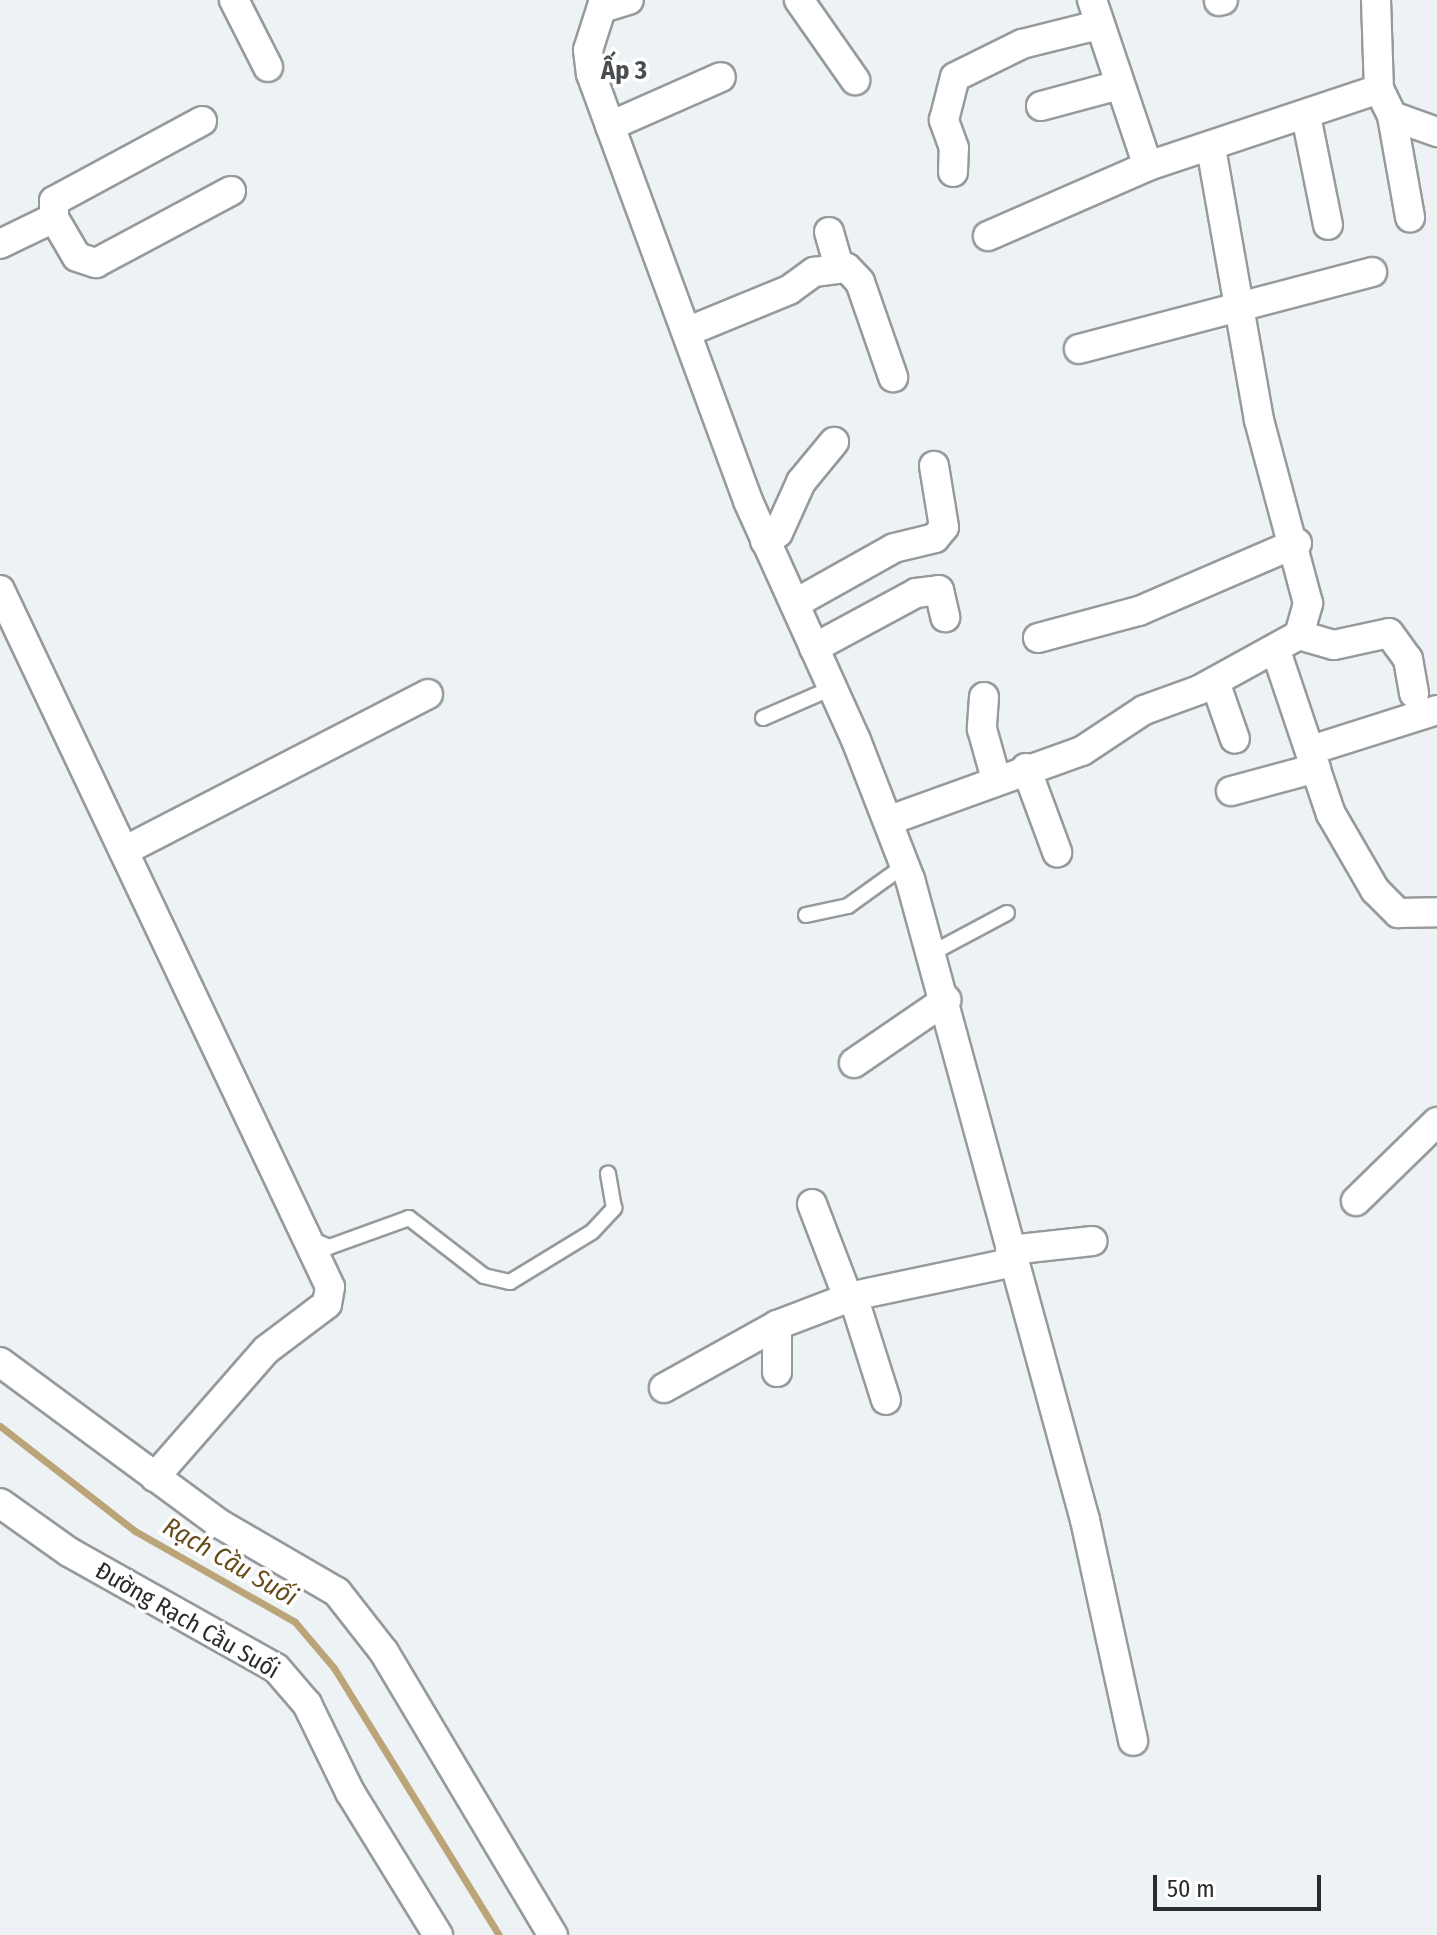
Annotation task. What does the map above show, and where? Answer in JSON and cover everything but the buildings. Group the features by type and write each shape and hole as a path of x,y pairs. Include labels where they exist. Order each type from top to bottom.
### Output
{"street":[{"path":"234,0 268,67"},
{"path":"629,0 603,4 588,50 610,126 765,541 796,603 890,820 905,865 946,1000 1037,1352 1085,1520 1133,1741"},
{"path":"799,0 855,80"},
{"path":"1376,0 1379,89 1392,116 1410,217"},
{"path":"953,172 954,148 944,120 955,77 1095,13 1148,166"},
{"path":"610,126 721,77"},
{"path":"1041,106 1119,85"},
{"path":"988,236 1148,166 1306,116 1379,89"},
{"path":"1306,116 1328,225"},
{"path":"1392,116 1437,132"},
{"path":"202,121 54,201 54,218 77,257 96,263 231,191"},
{"path":"890,820 1026,768 1082,751 1144,710 1215,682 1276,651 1299,635 1308,603 1297,543 1259,420 1242,308 1211,147"},
{"path":"0,244 54,218"},
{"path":"829,232 839,267 860,282 893,377"},
{"path":"689,331 789,290 814,272 839,267"},
{"path":"1079,349 1372,272"},
{"path":"765,541 778,533 801,482 834,442"},
{"path":"796,603 894,548 935,538 944,527 934,466"},
{"path":"1038,638 1139,611 1297,543"},
{"path":"0,590 330,1287 327,1304 266,1350 155,1477"},
{"path":"814,648 916,593 939,590 945,617"},
{"path":"1299,635 1334,645 1389,633 1408,659 1414,693"},
{"path":"1276,651 1331,814 1375,890 1398,913 1437,912"},
{"path":"1215,682 1235,739"},
{"path":"124,851 428,694"},
{"path":"984,697 982,729 996,779"},
{"path":"1231,791 1437,710"},
{"path":"1026,768 1057,852"},
{"path":"854,1063 946,1000"},
{"path":"1356,1201 1437,1122"},
{"path":"812,1204 850,1297 886,1400"},
{"path":"664,1388 777,1325 850,1297 1012,1256 1093,1241"},
{"path":"777,1325 777,1372"},
{"path":"0,1362 220,1524 337,1592 355,1610 553,1935"},
{"name":"Đường Rạch Cầu Suối","path":"0,1503 69,1552 276,1668 307,1704 350,1792 438,1935"}],"lane":[{"path":"763,718 832,688"},
{"path":"806,915 848,906 905,865"},
{"path":"932,953 1007,913"},
{"path":"308,1238 329,1247 409,1218 484,1276 510,1282 600,1224 614,1208 608,1174"}],"waterway":[{"name":"Rạch Cầu Suối","path":"0,1426 135,1531 295,1622 334,1668 499,1935"}],"district":[{"name":"Ấp 3","path":"624,71"}]}
